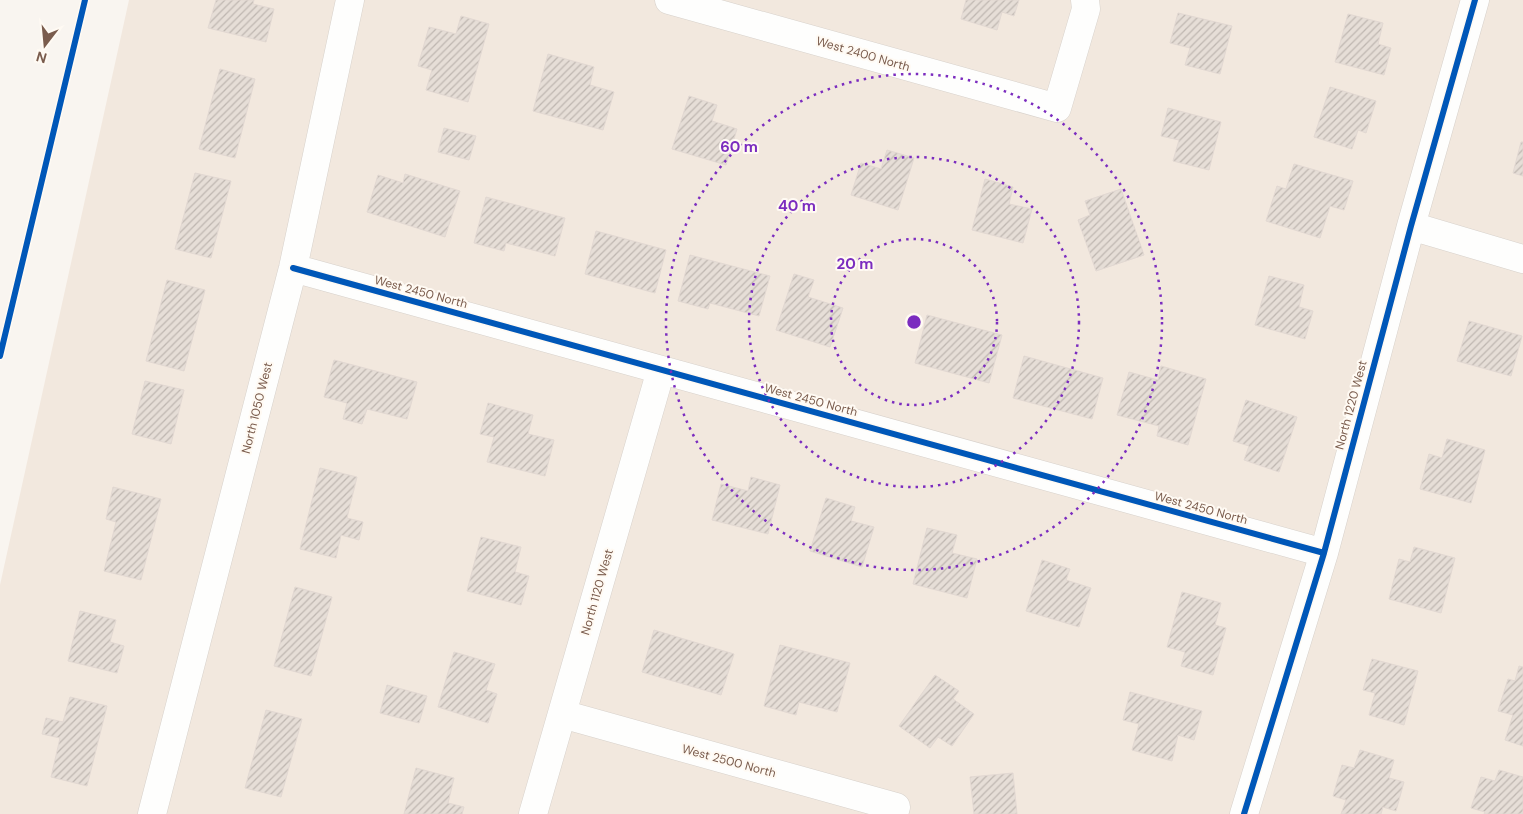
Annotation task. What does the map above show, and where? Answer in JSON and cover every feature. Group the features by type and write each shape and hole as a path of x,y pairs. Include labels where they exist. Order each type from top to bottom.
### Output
{"street":[{"name":"North 1050 West","path":"152,814 292,268 350,0"},
{"name":"West 2400 North","path":"669,0 715,6 1057,108 1086,9 1085,0"},
{"name":"North 1220 West","path":"1244,814 1324,553 1411,226 1475,0"},
{"path":"1411,226 1523,259"},
{"name":"West 2450 North","path":"292,268 1324,553"},
{"name":"North 1120 West","path":"533,814 661,370"},
{"name":"West 2500 North","path":"562,714 895,811"}],"shaded area":[{"path":"129,0 1523,0 1523,814 0,814 0,585"}],"building":[{"path":"216,0 254,0 253,4 274,9 266,42 208,28"},
{"path":"966,0 1019,0 1014,16 1002,12 997,30 961,19"},
{"path":"1178,13 1232,26 1220,74 1185,65 1190,48 1170,43"},
{"path":"1348,14 1383,23 1378,44 1391,48 1384,75 1335,62"},
{"path":"461,16 489,24 468,102 426,90 432,70 418,66 429,27 456,34"},
{"path":"548,54 594,67 590,85 614,92 603,130 533,111"},
{"path":"220,69 255,79 235,158 199,149"},
{"path":"1330,87 1376,101 1366,133 1358,130 1352,149 1314,137"},
{"path":"689,96 717,105 712,121 737,129 726,165 672,149"},
{"path":"1168,108 1221,122 1209,170 1173,161 1179,140 1161,136"},
{"path":"444,128 476,136 469,160 438,152"},
{"path":"1521,142 1523,142 1523,176 1513,173"},
{"path":"887,150 914,158 898,210 851,195 861,163 881,169"},
{"path":"1294,164 1353,181 1344,210 1330,206 1320,238 1266,221 1277,186 1286,189"},
{"path":"195,173 231,181 211,258 175,249"},
{"path":"405,174 460,191 445,237 367,212 378,175 403,183"},
{"path":"985,179 1013,187 1009,204 1032,209 1023,243 972,230"},
{"path":"1121,189 1144,255 1096,271 1078,220 1090,215 1085,201"},
{"path":"486,197 565,218 555,256 506,243 504,251 474,243"},
{"path":"596,231 666,250 655,293 585,274"},
{"path":"690,255 770,276 759,316 710,303 708,309 678,301"},
{"path":"794,274 814,280 808,297 843,308 830,347 776,330"},
{"path":"1269,276 1304,285 1299,307 1313,311 1305,339 1255,325"},
{"path":"167,280 205,290 184,371 146,361"},
{"path":"927,315 1002,335 989,383 915,363"},
{"path":"1469,321 1522,336 1511,376 1457,361"},
{"path":"1024,356 1103,378 1092,419 1013,398"},
{"path":"334,360 417,382 407,419 367,409 362,424 343,419 347,403 324,397"},
{"path":"1161,366 1206,379 1188,445 1157,436 1159,426 1117,415 1129,372 1158,380"},
{"path":"145,381 184,390 171,444 132,434"},
{"path":"1246,400 1297,417 1279,472 1244,460 1249,446 1233,441"},
{"path":"488,403 533,415 528,434 554,440 545,476 487,462 494,437 480,434"},
{"path":"1447,439 1485,450 1471,503 1420,489 1429,454 1442,458"},
{"path":"320,468 357,477 347,518 363,522 359,540 341,535 336,558 300,549"},
{"path":"751,477 780,485 768,534 712,520 721,484 748,491"},
{"path":"113,487 161,499 141,580 104,571 116,522 106,519"},
{"path":"826,498 855,507 851,521 874,527 862,567 810,551"},
{"path":"927,528 957,535 952,553 977,559 967,598 913,584"},
{"path":"481,537 521,547 515,572 529,576 521,605 467,591"},
{"path":"1414,547 1455,558 1441,613 1389,599 1399,559 1410,562"},
{"path":"1042,560 1070,569 1066,580 1091,588 1079,627 1026,611"},
{"path":"295,587 332,597 311,676 274,666"},
{"path":"1182,592 1221,603 1215,625 1226,628 1213,675 1181,666 1185,652 1167,647"},
{"path":"80,611 116,620 110,642 124,646 117,673 68,661"},
{"path":"654,630 734,654 721,695 642,672"},
{"path":"780,645 850,663 837,712 799,702 796,715 764,706"},
{"path":"454,652 495,664 486,690 497,694 488,723 438,707"},
{"path":"1372,659 1418,671 1404,725 1369,715 1375,693 1363,690"},
{"path":"1519,666 1523,667 1523,746 1505,740 1513,715 1498,711 1508,679 1515,681"},
{"path":"935,675 959,691 953,699 974,714 952,746 938,737 930,748 899,726"},
{"path":"387,685 427,696 419,723 380,713"},
{"path":"1130,692 1202,711 1194,740 1178,735 1172,761 1132,750 1139,724 1123,720"},
{"path":"70,697 107,706 87,786 51,777 60,738 42,734 46,718 63,722"},
{"path":"266,710 302,719 281,797 245,788"},
{"path":"1360,750 1394,760 1389,778 1404,782 1396,811 1383,807 1381,814 1341,814 1346,800 1333,796 1342,765 1354,768"},
{"path":"416,768 454,778 448,803 464,807 462,814 404,814"},
{"path":"1499,770 1523,777 1523,814 1484,814 1485,812 1471,808 1481,777 1495,781"},
{"path":"1013,773 1017,814 974,814 970,777"}],"cycle path":[{"path":"0,356 85,0"},
{"path":"1244,814 1324,553 1411,226 1475,0"},
{"path":"293,268 1324,553"}]}
